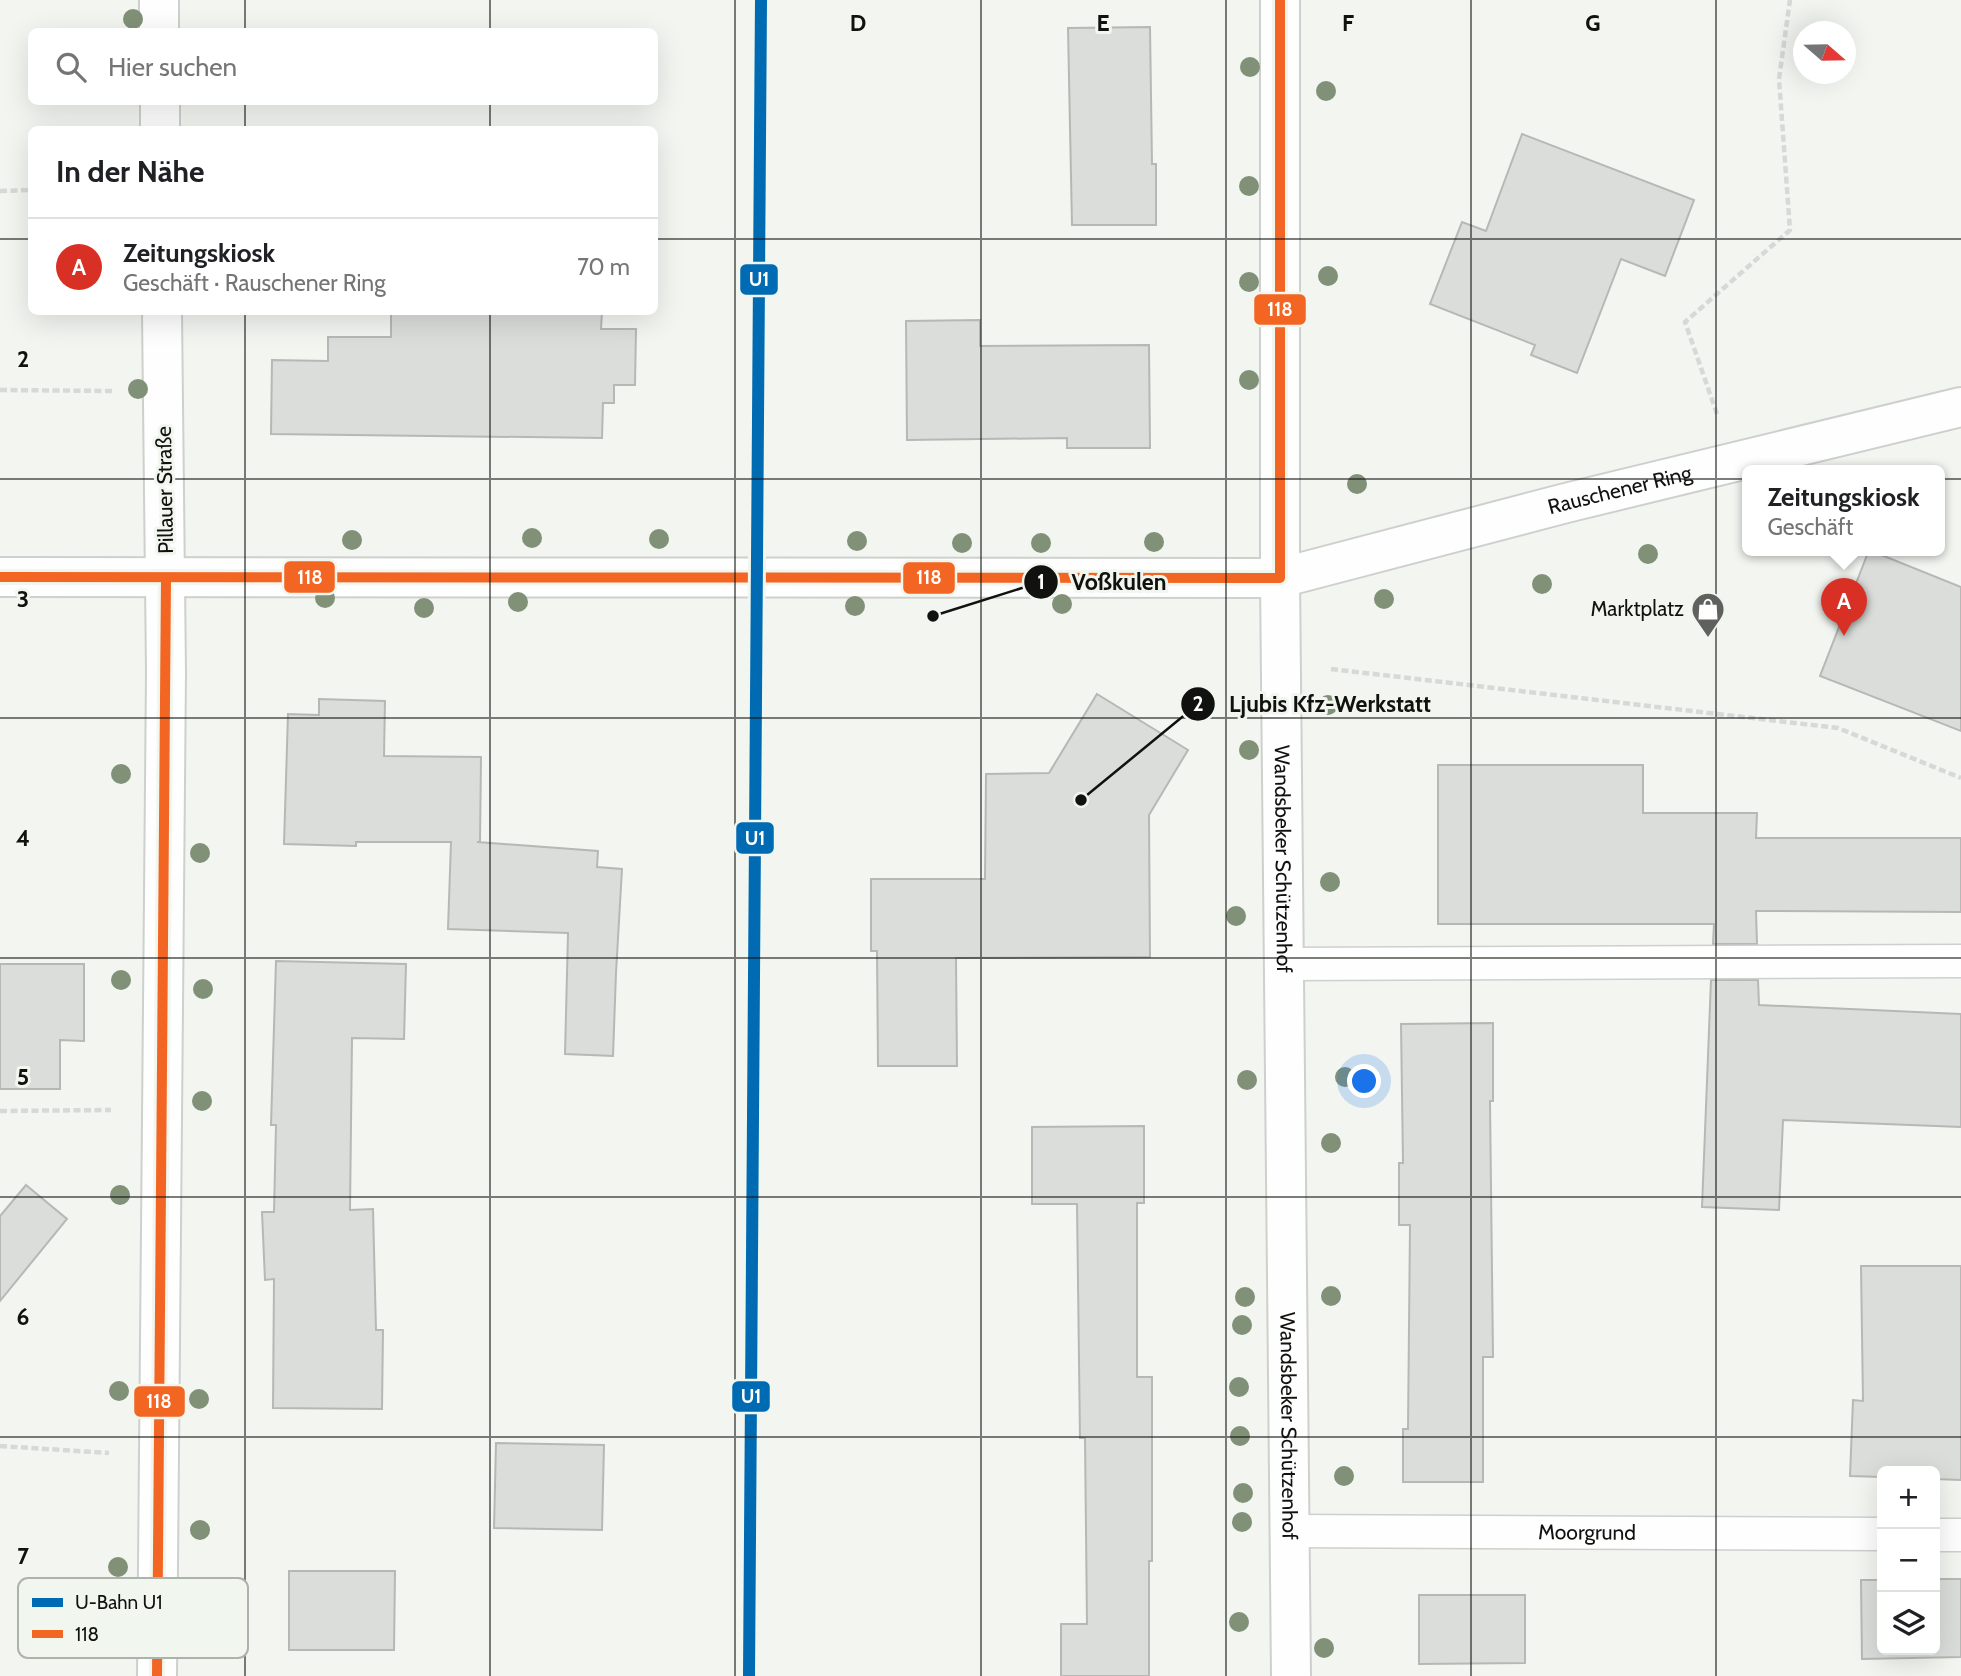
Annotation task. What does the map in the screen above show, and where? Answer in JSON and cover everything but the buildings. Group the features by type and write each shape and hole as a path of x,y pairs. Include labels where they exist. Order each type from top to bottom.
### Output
{"street":[{"path":"159,0 159,28"},
{"name":"Wandsbeker Schützenhof","path":"1280,0 1280,578 1291,1676"},
{"path":"160,105 160,126"},
{"name":"Pillauer Straße","path":"158,1578 166,578 162,315"},
{"name":"Rauschener Ring","path":"0,577 1280,578 1553,506 1961,407"},
{"name":"Pillauer Straße","path":"158,1658 158,1676"}],"lane":[{"path":"1285,964 1961,961"},
{"name":"Moorgrund","path":"1291,1531 1877,1534"},
{"path":"1940,1535 1961,1535"}],"path":[{"path":"1733,462 1685,322 1790,230 1779,79 1790,0"},
{"path":"0,191 28,190"},
{"path":"0,390 120,391"},
{"path":"1317,667 1838,728 1961,778"},
{"path":"0,1111 162,1109"},
{"path":"0,1446 159,1456"}],"metro line":[{"name":"U1","path":"749,1676 761,0"}],"transit line":[{"name":"118","path":"0,577 1280,578 1280,0"},
{"name":"118","path":"158,1578 166,578"},
{"name":"118","path":"157,1658 157,1676"}],"place":[{"name":"Voßkulen","path":"933,616"},
{"name":"Zeitungskiosk","path":"1844,636"},
{"name":"Marktplatz","path":"1708,639"},
{"name":"Ljubis Kfz-Werkstatt","path":"1081,800"}]}
